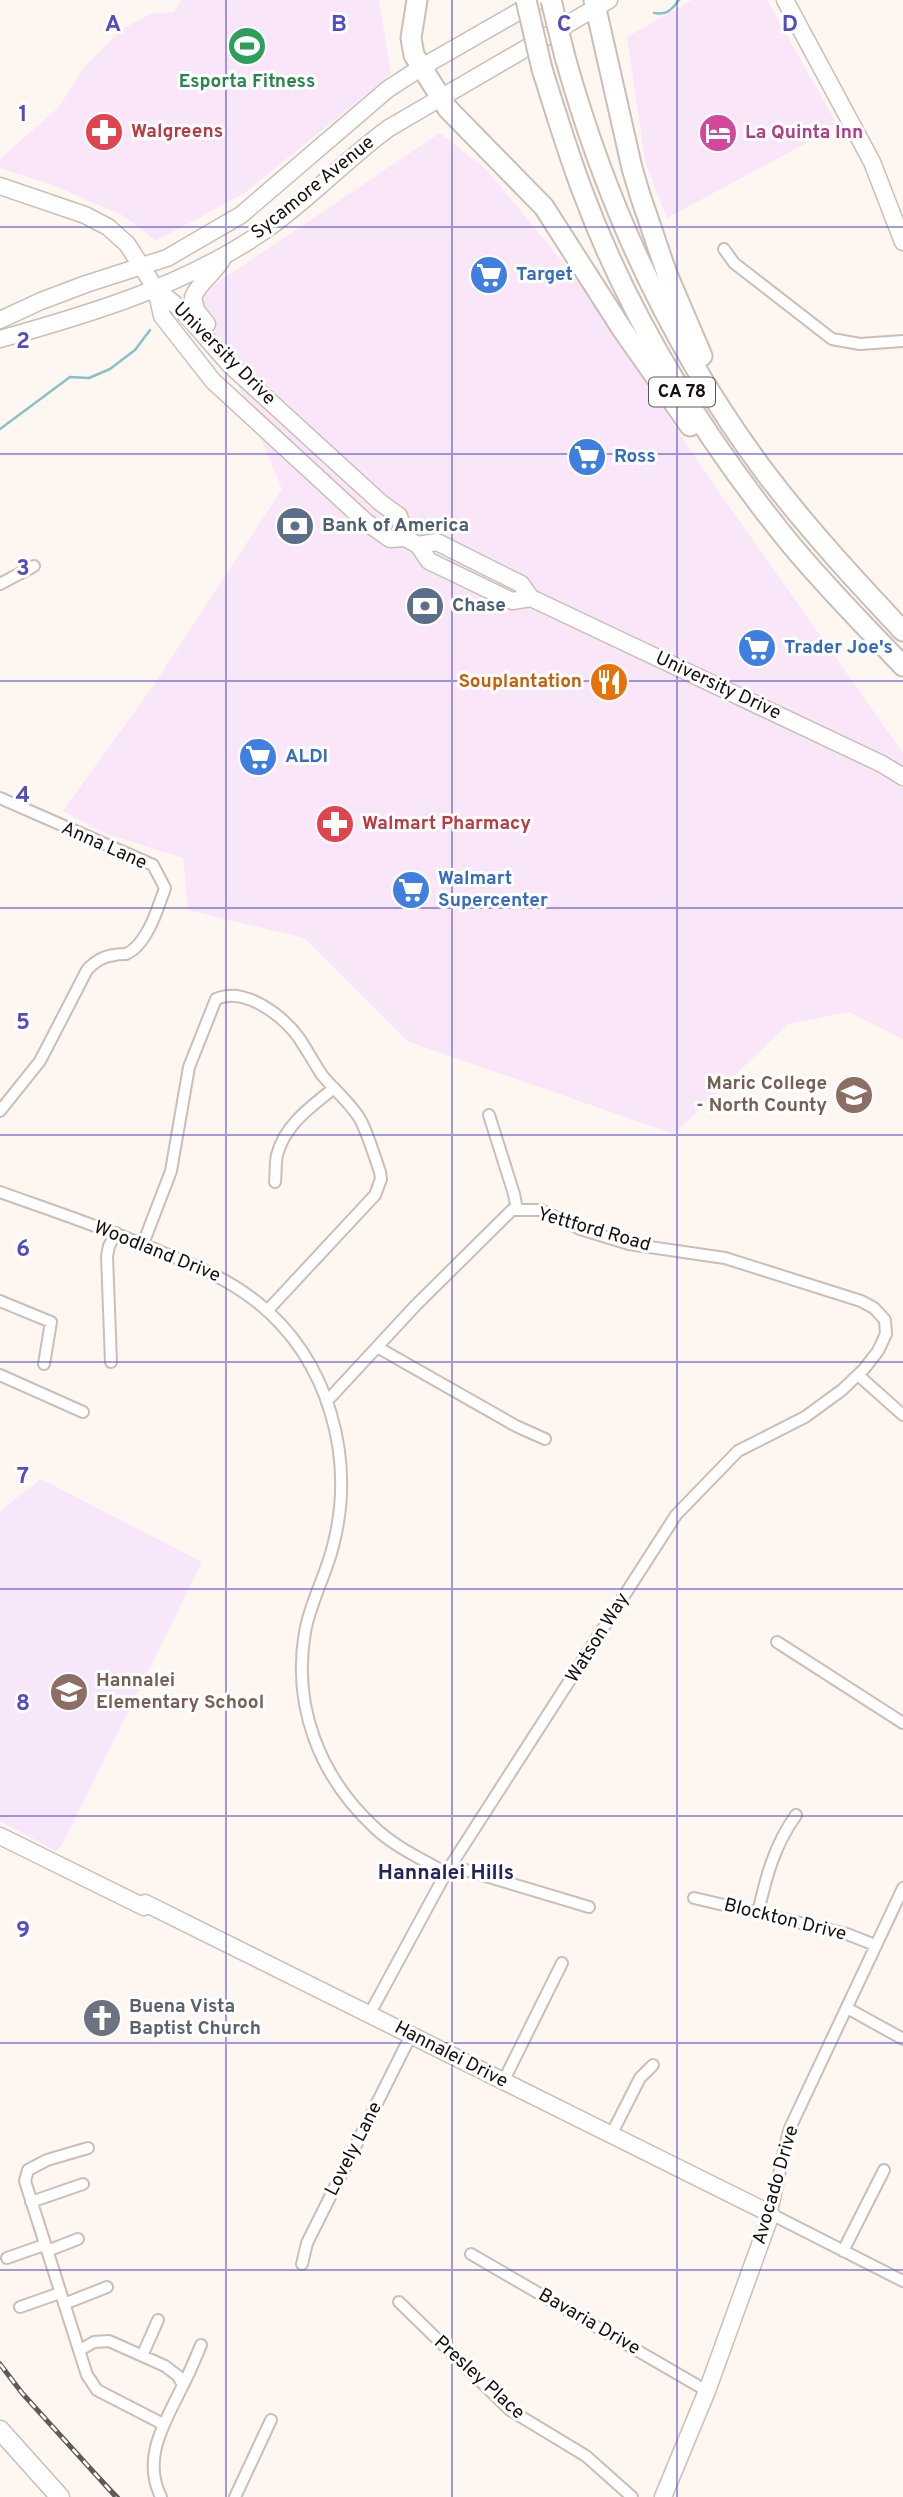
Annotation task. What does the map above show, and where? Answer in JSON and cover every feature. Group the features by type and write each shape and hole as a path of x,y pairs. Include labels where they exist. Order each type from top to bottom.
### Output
{"highway":[{"path":"417,0 411,38 414,55 448,108 544,207 663,390 692,429 777,526"},
{"name":"CA 78","path":"526,0 542,69 582,192 630,299 660,355 692,409 777,526 827,586 903,666"},
{"name":"CA 78","path":"551,0 565,57 597,161 631,242 671,323 713,397 766,474 816,536 903,631"},
{"path":"600,2 632,168 667,274 705,363 713,397"}],"main road":[{"path":"0,2430 60,2497"}],"street":[{"name":"Sycamore Avenue","path":"0,320 54,296 167,258 241,215 388,89 540,0"},
{"path":"785,0 872,162 903,242"},
{"name":"Sycamore Avenue","path":"0,339 46,327 156,289 224,256 262,232 310,195 356,152 389,128 600,2"},
{"name":"University Drive","path":"0,186 85,215 108,227 127,244 142,265 156,289 162,316 213,381 366,522 390,539 411,541"},
{"path":"724,248 734,262 832,339 860,344 903,341"},
{"path":"224,256 216,270 204,280 192,297 196,310 231,352 241,375"},
{"name":"University Drive","path":"156,289 183,310 241,375 381,503 400,516 411,541 429,561 512,601 531,598 903,776"},
{"path":"0,584 34,566"},
{"name":"Anna Lane","path":"0,798 153,865 165,888 153,923 137,946 125,954 111,955 96,961 87,970 40,1061 0,1111"},
{"path":"143,1244 173,1162 189,1067 216,999 236,995 260,1005 277,1016 297,1036 322,1075 360,1119 381,1180 375,1195 267,1311"},
{"path":"275,1182 276,1155 287,1131 298,1118 334,1088"},
{"path":"489,1115 517,1210"},
{"name":"Woodland Drive","path":"0,1192 199,1266 234,1285 267,1311 305,1355 328,1400 340,1452 341,1494 334,1545 304,1636 303,1685 311,1730 322,1760 349,1801 376,1829 446,1873 458,1868 589,1907"},
{"name":"Yettford Road","path":"328,1400 512,1210 541,1210 580,1229 642,1247 724,1258 861,1301 874,1308 885,1320"},
{"path":"110,1362 107,1256 116,1233"},
{"path":"0,1301 51,1322 44,1364"},
{"name":"Watson Way","path":"369,2015 446,1873 677,1515 738,1451 805,1417 858,1375 878,1350 886,1334 885,1320"},
{"path":"377,1347 516,1426 545,1439"},
{"path":"0,1375 83,1412"},
{"path":"858,1375 903,1415"},
{"path":"777,1642 903,1723"},
{"path":"758,1913 768,1868 781,1836 796,1815"},
{"name":"Hannalei Drive","path":"0,1836 144,1906 145,1903 903,2281"},
{"name":"Avocado Drive","path":"666,2494 707,2391 771,2214 790,2128 875,1945 899,1904 903,1888"},
{"name":"Blockton Drive","path":"694,1898 847,1934 875,1945"},
{"path":"503,2082 562,1963"},
{"path":"847,2008 903,2039"},
{"name":"Lovely Lane","path":"302,2264 307,2244 411,2035"},
{"path":"611,2135 640,2078 653,2065"},
{"path":"88,2148 47,2160 28,2169 25,2180 88,2375 97,2390 163,2424"},
{"path":"843,2250 884,2170"},
{"path":"31,2202 83,2184"},
{"path":"7,2258 78,2239"},
{"name":"Bavaria Drive","path":"471,2255 707,2391"},
{"path":"64,2304 107,2287"},
{"path":"20,2307 60,2292"},
{"name":"Presley Place","path":"399,2302 510,2410 586,2456 632,2497"},
{"path":"142,2356 158,2320"},
{"path":"80,2350 94,2343 109,2341 165,2366 178,2376 183,2385"},
{"path":"161,2497 153,2470 155,2447 163,2424 201,2345"},
{"path":"235,2497 271,2420"}],"shaded area":[{"path":"181,0 379,0 391,74 246,192 156,241 124,216 50,184 0,168 0,159 59,107 84,67 122,29 153,13 174,12"},
{"path":"692,0 767,0 838,126 667,218 645,161 627,37"},
{"path":"440,133 487,170 580,283 705,472 903,753 903,1039 849,1012 788,1024 674,1134 407,1041 304,938 188,910 183,858 104,833 63,811 153,686 282,489 200,294"},
{"name":"Hannalei Elementary School","path":"41,1479 202,1562 63,1843 56,1851 0,1821 0,1511"}],"waterway":[{"path":"654,13 669,11 679,0"},
{"path":"0,429 70,377 89,378 110,369 135,350 150,330"}],"tram line":[{"path":"74,2450 119,2497"}],"railway":[{"path":"0,2364 22,2393 116,2497"}],"place":[{"name":"Esporta Fitness","path":"247,46"},
{"name":"Walgreens","path":"104,132"},
{"name":"La Quinta Inn","path":"718,133"},
{"name":"Target","path":"489,275"},
{"name":"Ross","path":"587,457"},
{"name":"Bank of America","path":"295,526"},
{"name":"Chase","path":"425,606"},
{"name":"Trader Joe's","path":"757,648"},
{"name":"Souplantation","path":"609,682"},
{"name":"ALDI","path":"258,757"},
{"name":"Walmart Pharmacy","path":"335,824"},
{"name":"Walmart Supercenter","path":"411,890"},
{"name":"Maric College - North County","path":"854,1095"},
{"name":"Hannalei Elementary School","path":"69,1692"},
{"name":"Buena Vista Baptist Church","path":"102,2018"}],"district":[{"name":"Hannalei Hills","path":"446,1873"}]}
